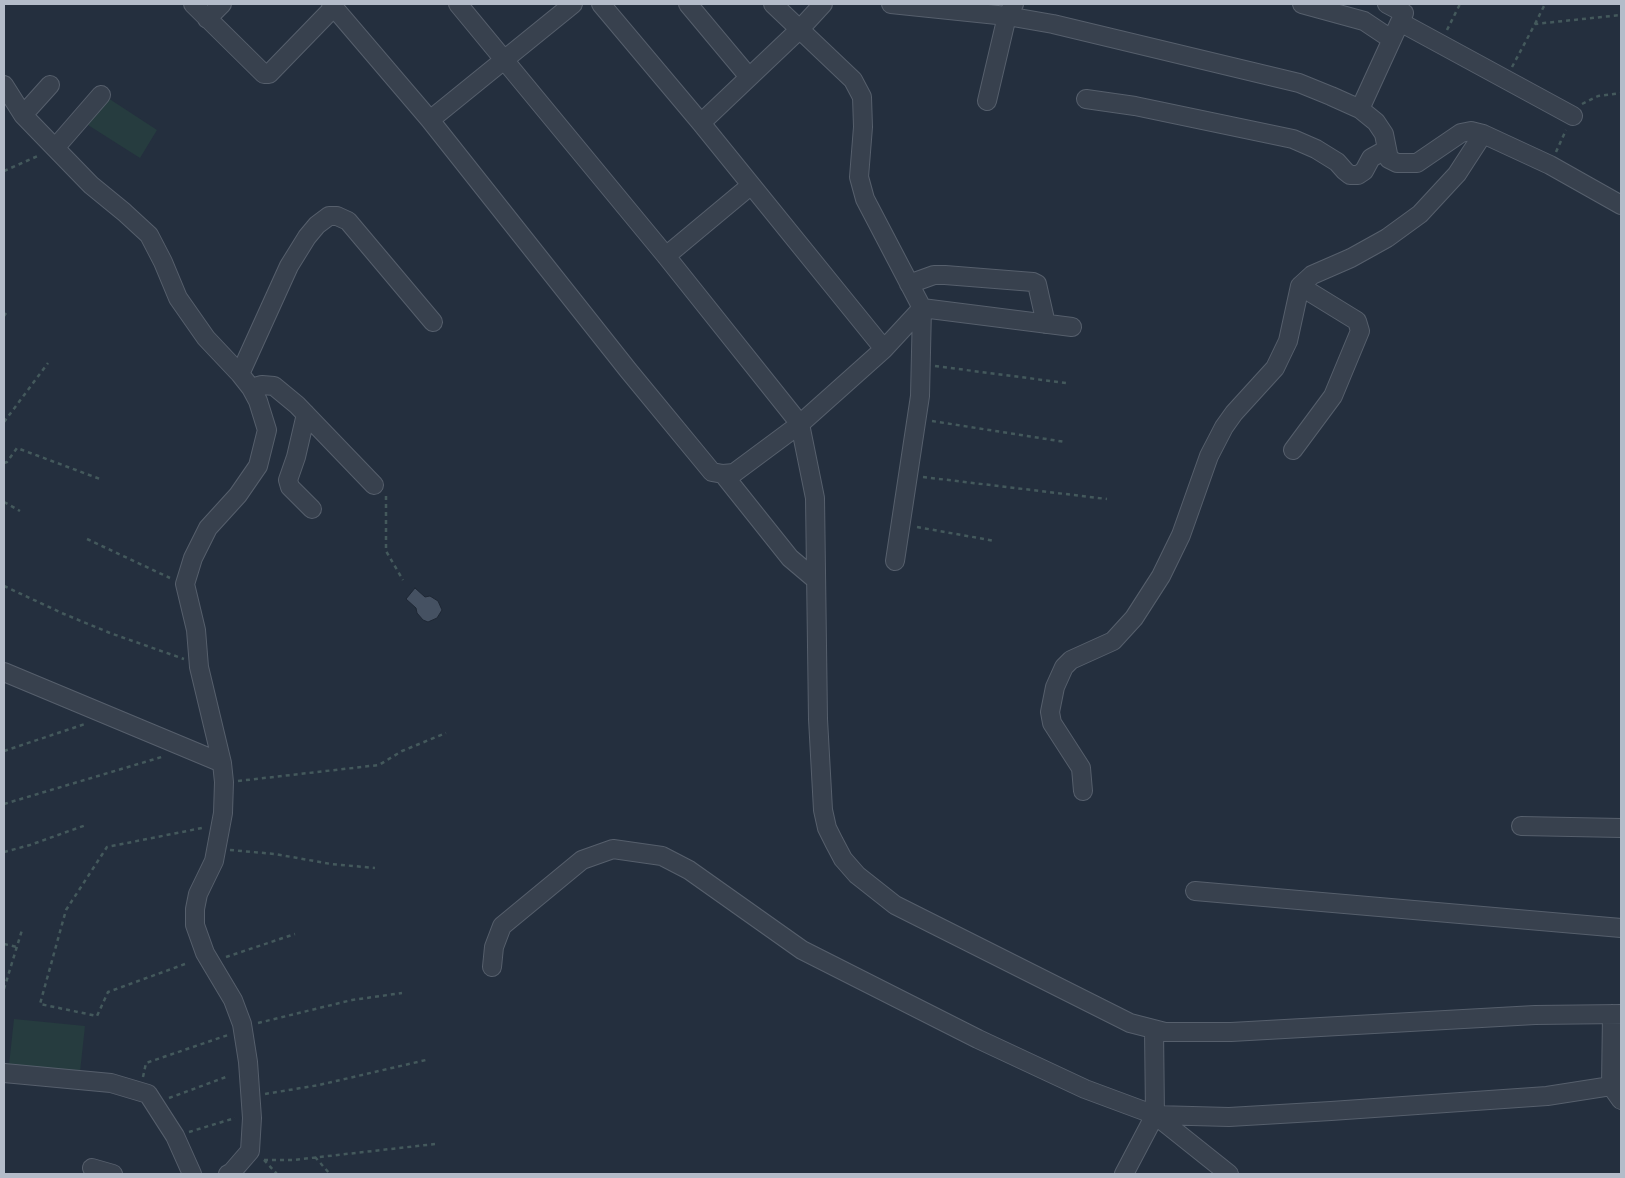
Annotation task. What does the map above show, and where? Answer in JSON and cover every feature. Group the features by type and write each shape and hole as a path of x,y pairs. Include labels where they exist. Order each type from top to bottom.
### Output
{"street":[{"path":"193,4 264,74 270,74 332,6 430,120 628,370 712,472 734,473 800,424 884,349 922,308"},
{"path":"207,19 222,4"},
{"path":"458,4 666,256 800,424 815,498 818,719 823,810 827,828 844,859 858,875 895,905 1130,1023 1154,1030 1177,1033 1231,1032 1535,1015 1616,1014 1616,1093 1229,1117 1155,1115"},
{"path":"430,120 573,4"},
{"path":"602,4 884,349"},
{"path":"688,4 749,77"},
{"path":"773,4 853,80 862,97 863,127 859,177 865,199 922,308 920,396 895,561"},
{"path":"701,123 800,29 823,4"},
{"path":"891,4 1011,10 1053,24 1299,83 1360,109 1376,122 1384,134 1389,159 1397,163 1417,163 1461,133 1471,131 1483,134 1550,164 1621,205"},
{"path":"1302,4 1364,21 1391,38"},
{"path":"1360,109 1404,13 1387,4"},
{"path":"987,101 1011,10"},
{"path":"1400,22 1573,116"},
{"path":"4,85 24,115 55,148 91,185 149,235 178,298 206,338 246,381 258,401 267,430 258,466 238,495 208,528 193,558 185,584 196,630 199,667 222,763 224,782 223,813 214,861 198,894 195,925 205,953 233,1000 242,1024 248,1062 252,1118 250,1151 232,1172 228,1174"},
{"path":"24,115 50,85"},
{"path":"55,148 101,95"},
{"path":"1086,99 1135,106 1294,139 1316,149 1337,162 1350,175 1358,175 1364,171 1371,158 1387,149"},
{"path":"1083,791 1081,768 1052,723 1050,712 1055,687 1064,667 1071,660 1114,641 1134,618 1161,576 1181,535 1209,456 1224,427 1234,413 1275,368 1288,341 1300,286 1312,275 1351,258 1387,238 1420,214 1457,174 1483,134"},
{"path":"666,256 750,186"},
{"path":"246,381 290,266 317,225 329,216 337,216 348,221 433,322"},
{"path":"909,284 934,275 1035,283 1037,284 1046,324"},
{"path":"1293,450 1333,396 1360,332 1357,321 1300,286"},
{"path":"922,308 1072,327"},
{"path":"246,381 274,386 306,414 380,490"},
{"path":"306,414 296,457 288,480 290,487 312,509"},
{"path":"723,474 790,558 816,580"},
{"path":"4,672 222,763"},
{"path":"1520,826 1621,828"},
{"path":"492,967 494,947 502,926 582,860 613,849 662,856 689,870 802,950 978,1039 1084,1089 1155,1115 1229,1174"},
{"path":"1195,891 1621,928"},
{"path":"1124,1174 1155,1115 1154,1030"},
{"path":"4,1073 111,1083 148,1094 176,1136 192,1174"},
{"path":"92,1168 113,1174"}],"path":[{"path":"1440,43 1460,4"},
{"path":"1503,77 1509,74 1546,4"},
{"path":"1534,24 1621,15"},
{"path":"4,171 55,148"},
{"path":"4,422 48,363"},
{"path":"921,364 1066,383"},
{"path":"916,419 1065,442"},
{"path":"4,463 7,462 17,448 100,479"},
{"path":"909,475 1107,499"},
{"path":"380,490 386,551 403,580"},
{"path":"4,502 20,511"},
{"path":"900,524 995,542"},
{"path":"87,539 155,572 185,584"},
{"path":"4,586 64,614 188,661 199,667"},
{"path":"4,751 90,722"},
{"path":"234,781 379,765 402,751 446,733"},
{"path":"4,804 170,755"},
{"path":"4,852 86,825"},
{"path":"185,964 108,992 97,1016 40,1004 66,910 107,847 202,828"},
{"path":"224,849 275,854 331,864 375,868"},
{"path":"4,989 22,930"},
{"path":"224,958 295,934"},
{"path":"4,944 17,947"},
{"path":"251,1024 352,1000 402,993"},
{"path":"140,1092 146,1063 228,1035"},
{"path":"258,1095 319,1085 426,1060"},
{"path":"154,1103 226,1077"},
{"path":"176,1136 235,1118"},
{"path":"277,1174 264,1160 293,1160 435,1144"},
{"path":"315,1157 330,1174"}],"green space":[{"path":"108,98 157,130 140,158 88,125"},
{"path":"14,1019 85,1026 80,1072 9,1065"}],"building":[{"path":"415,588 425,597 430,596 438,601 442,610 437,618 428,622 423,620 417,613 416,608 406,599"}]}
